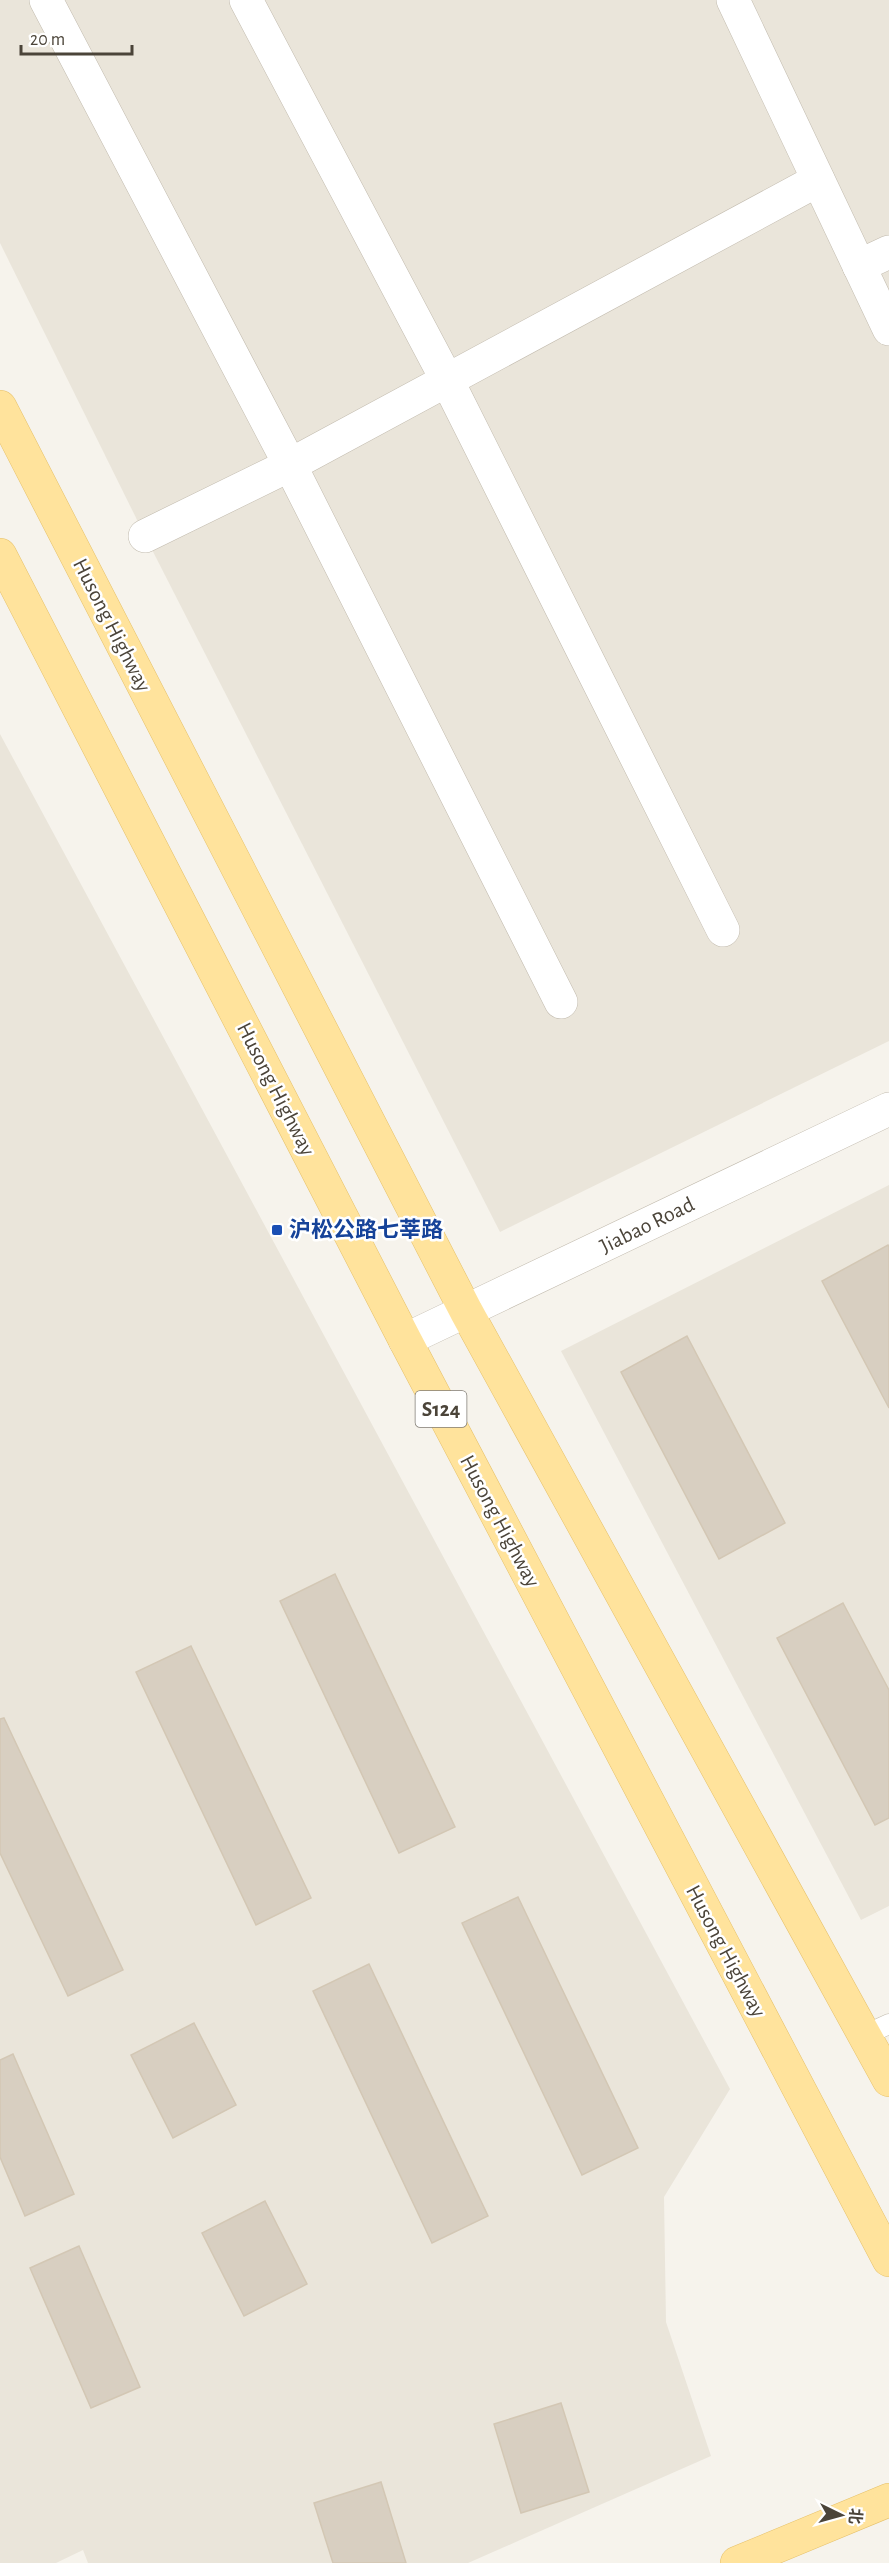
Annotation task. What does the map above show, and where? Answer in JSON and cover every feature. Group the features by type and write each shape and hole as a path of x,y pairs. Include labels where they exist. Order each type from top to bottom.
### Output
{"main road":[{"name":"Husong Highway","path":"0,407 466,1311 877,2029 889,2080"},
{"name":"Husong Highway","path":"0,555 405,1340 889,2260"},
{"path":"737,2563 889,2500"}],"street":[{"path":"46,0 290,465 561,1002"},
{"path":"246,0 447,380 723,930"},
{"path":"733,0 889,329"},
{"path":"145,536 290,465 818,180"},
{"path":"859,266 889,252"},
{"name":"Jiabao Road","path":"405,1340 889,1109"}],"shaded area":[{"path":"0,0 889,0 889,1041 500,1232 145,536 0,243"},
{"path":"0,734 730,2089 664,2197 666,2322 711,2456 468,2563 88,2563 83,2550 56,2563 0,2563"},
{"path":"889,1185 889,1906 861,1920 561,1351"}],"building":[{"path":"888,1245 889,1247 889,1408 822,1281"},
{"path":"687,1336 785,1523 719,1559 621,1372"},
{"path":"335,1574 455,1827 399,1853 280,1601"},
{"path":"843,1603 889,1690 889,1818 875,1825 777,1638"},
{"path":"191,1646 311,1898 256,1925 136,1672"},
{"path":"4,1718 123,1970 68,1996 0,1853 0,1719"},
{"path":"518,1897 638,2148 582,2175 462,1923"},
{"path":"369,1964 488,2216 432,2243 313,1991"},
{"path":"194,2023 236,2105 173,2138 131,2055"},
{"path":"13,2054 74,2194 25,2216 0,2157 0,2060"},
{"path":"265,2201 307,2284 244,2316 202,2233"},
{"path":"79,2246 140,2387 91,2408 30,2268"},
{"path":"561,2403 589,2492 521,2513 494,2424"},
{"path":"381,2482 406,2563 333,2563 314,2503"}],"place":[{"name":"沪松公路七莘路","path":"277,1230"}]}
